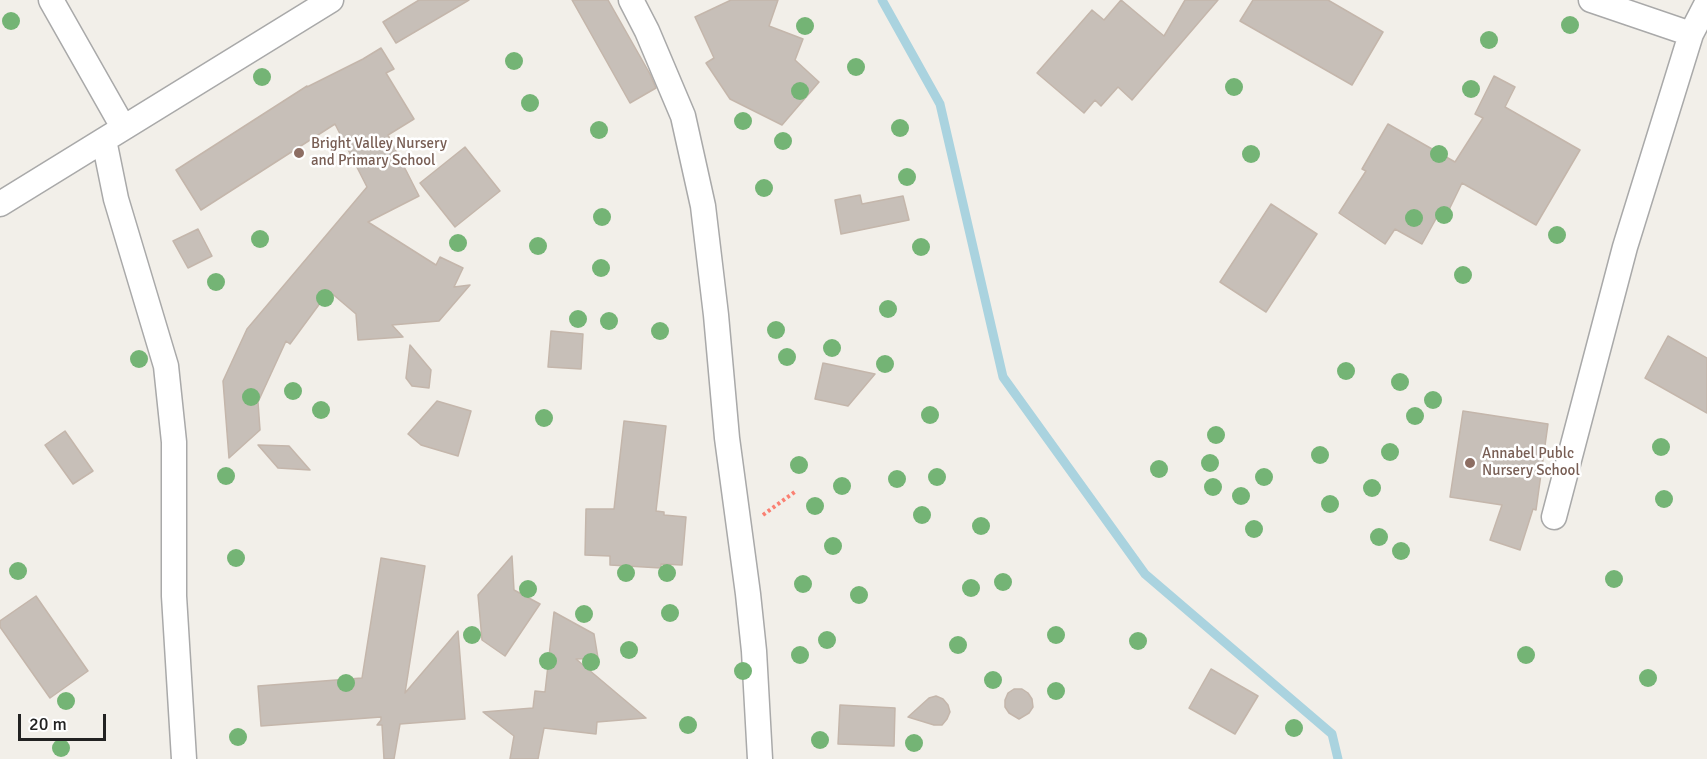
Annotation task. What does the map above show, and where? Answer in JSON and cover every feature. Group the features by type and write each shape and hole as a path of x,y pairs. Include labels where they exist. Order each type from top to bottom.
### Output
{"street":[{"path":"51,0 113,134 116,199 166,366 174,442 174,596 184,759"},
{"path":"0,204 331,0"},
{"path":"631,0 647,30 683,116 703,206 727,438 753,651 760,759"},
{"path":"1590,0 1691,34"},
{"path":"1554,517 1625,247 1691,34 1707,3"}],"path":[{"path":"740,531 796,491"}],"building":[{"path":"419,0 469,0 396,43 383,22"},
{"path":"572,0 608,0 656,88 630,103"},
{"path":"731,0 778,0 769,26 803,39 795,60 819,82 782,125 730,99 706,63 714,58 695,17"},
{"path":"1121,0 1164,36 1185,0 1218,0 1132,100 1118,87 1101,106 1095,100 1084,113 1037,73 1092,10 1104,20"},
{"path":"1253,0 1328,0 1383,32 1352,85 1240,21"},
{"path":"381,48 394,69 386,73 414,119 388,135 419,196 368,222 436,265 440,257 463,268 454,287 470,285 439,321 392,325 403,337 358,340 356,314 329,291 290,344 286,341 258,402 260,430 229,458 223,381 247,329 367,187 335,124 201,210 176,170 307,86"},
{"path":"1494,76 1515,87 1505,107 1580,150 1536,225 1462,183 1444,220 1437,217 1422,244 1395,229 1385,244 1339,213 1366,171 1362,169 1388,124 1455,162 1483,118 1475,114"},
{"path":"465,147 500,191 455,227 420,183"},
{"path":"860,195 862,204 903,196 909,220 841,234 835,200"},
{"path":"1271,204 1317,234 1266,312 1220,282"},
{"path":"198,229 212,256 188,268 173,241"},
{"path":"551,331 583,334 581,369 548,367"},
{"path":"1668,336 1707,358 1707,413 1645,378"},
{"path":"410,345 431,370 429,388 412,386 406,378"},
{"path":"823,363 875,374 848,406 815,399"},
{"path":"437,401 471,411 458,456 421,445 408,434"},
{"path":"1463,411 1548,424 1536,510 1533,509 1520,550 1490,540 1502,505 1450,497"},
{"path":"624,421 666,426 656,511 664,512 664,515 686,517 682,565 661,564 661,568 610,565 610,556 585,555 586,509 614,509"},
{"path":"65,431 93,471 73,484 45,445"},
{"path":"258,445 289,446 310,470 278,468"},
{"path":"512,556 514,590 540,604 505,656 482,640 478,595"},
{"path":"381,558 425,566 405,693 458,631 465,719 400,724 394,759 384,759 382,725 377,725 381,717 261,726 258,686 362,678"},
{"path":"36,596 88,671 50,698 0,627 0,621"},
{"path":"554,612 594,634 598,658 576,659 646,718 597,722 596,734 544,728 538,759 510,759 514,736 483,712 533,708 535,691 545,692"},
{"path":"1211,669 1258,696 1235,734 1189,708"},
{"path":"1014,689 1022,689 1032,699 1033,707 1029,713 1019,719 1009,713 1005,707 1008,693"},
{"path":"936,696 943,699 950,712 942,725 934,725 908,717 929,698"},
{"path":"840,705 895,708 894,746 838,744"}],"waterway":[{"path":"882,0 940,104 1003,377 1145,574 1332,734 1338,759"}],"place":[{"name":"Bright Valley Nursery and Primary School","path":"299,153"},
{"name":"Annabel Publc Nursery School","path":"1470,463"}]}
